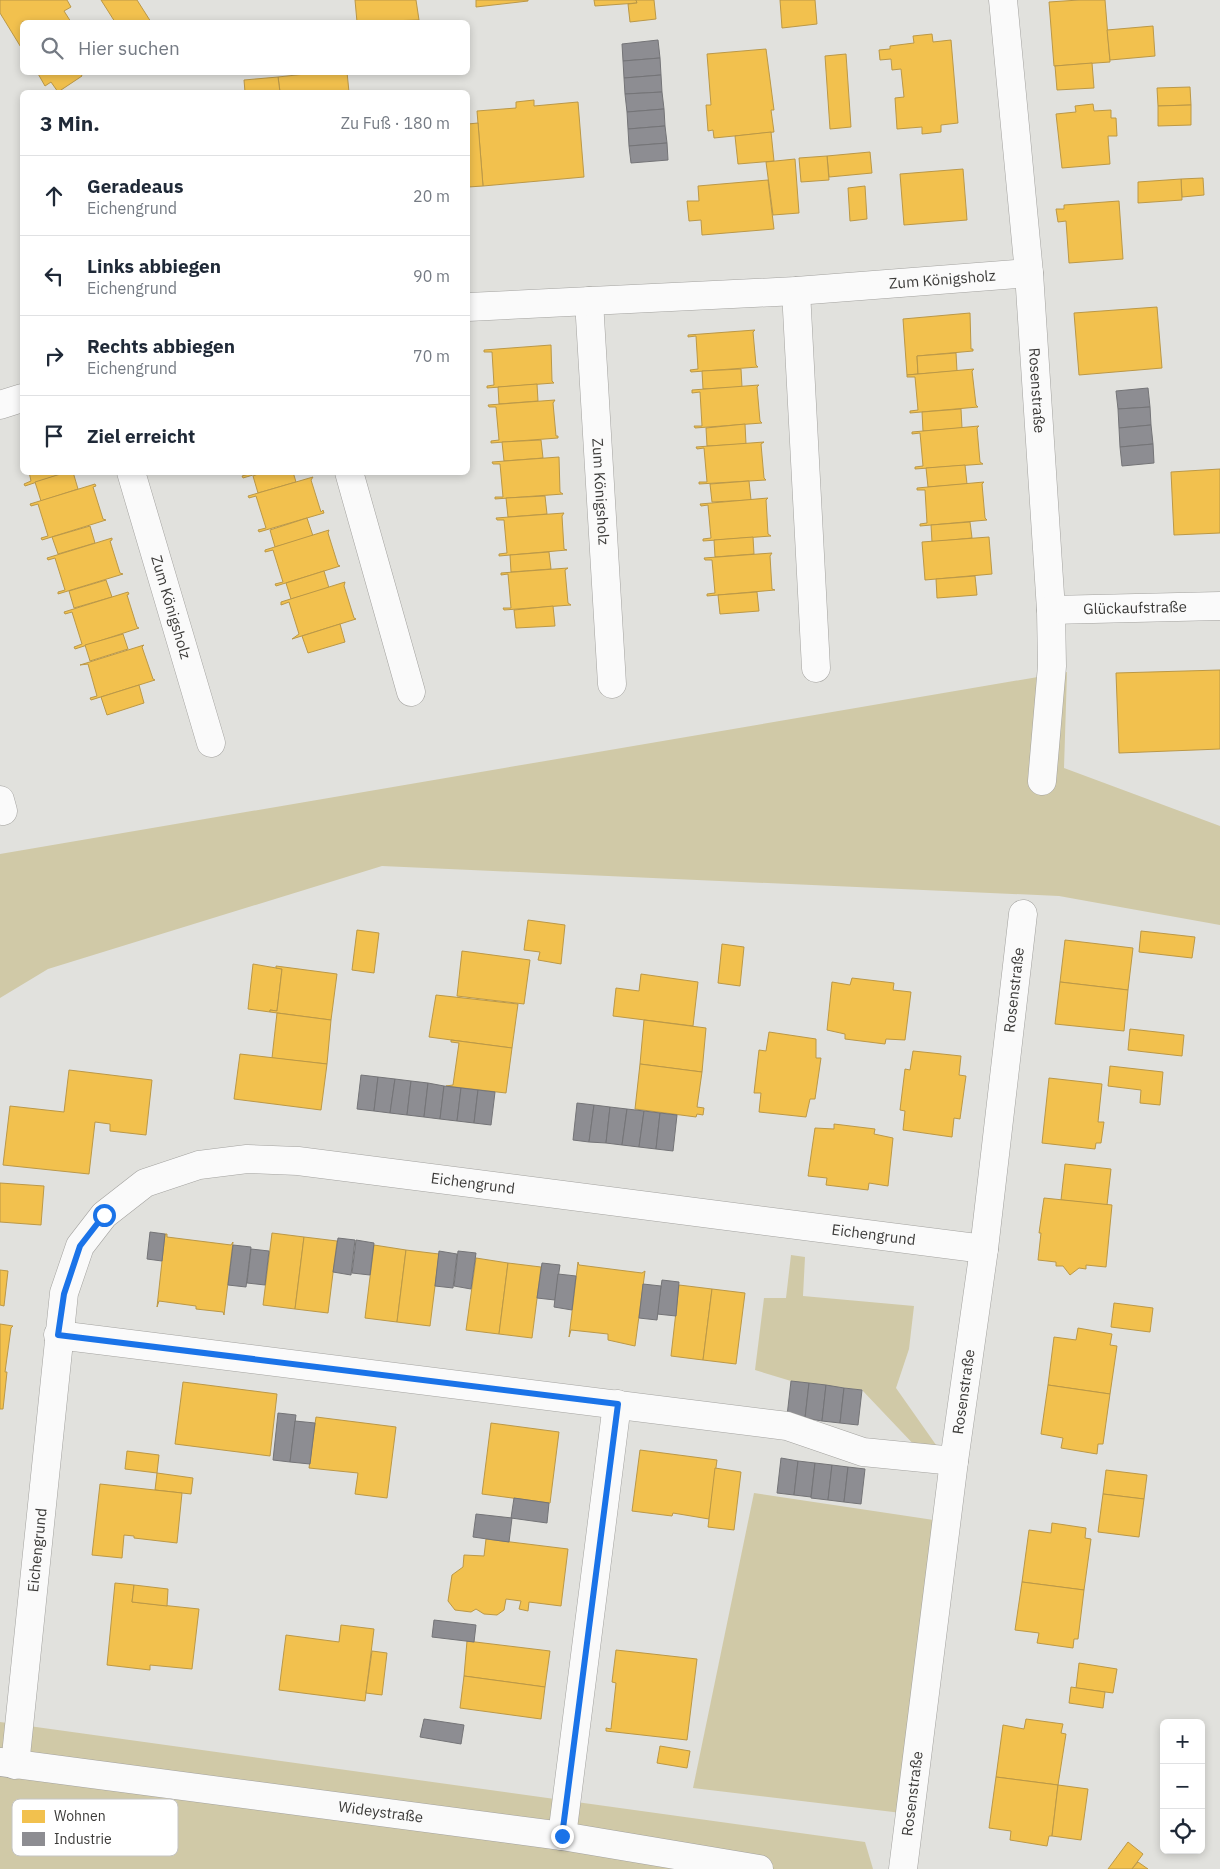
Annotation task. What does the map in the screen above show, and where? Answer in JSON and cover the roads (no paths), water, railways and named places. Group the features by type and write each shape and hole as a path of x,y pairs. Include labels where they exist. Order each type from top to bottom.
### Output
{"street":[{"name":"Rosenstraße","path":"1004,0 1028,273 1051,610 1052,666 1042,781"},
{"name":"Zum Königsholz","path":"470,307 796,291 1028,273"},
{"path":"796,291 816,668"},
{"name":"Zum Königsholz","path":"589,301 612,684"},
{"path":"0,404 20,399"},
{"name":"Zum Königsholz","path":"132,475 211,743"},
{"path":"349,475 411,692"},
{"name":"Glückaufstraße","path":"1051,610 1220,606"},
{"name":"Rosenstraße","path":"903,1869 954,1461 984,1249 1023,914"},
{"name":"Eichengrund","path":"8,1764 64,1294 80,1246 104,1215 145,1183 199,1165 247,1159 298,1161 984,1249"},
{"path":"58,1335 787,1426 863,1452 954,1461"},
{"path":"562,1836 618,1404"},
{"name":"Wideystraße","path":"8,1764 562,1836 759,1869"}]}
